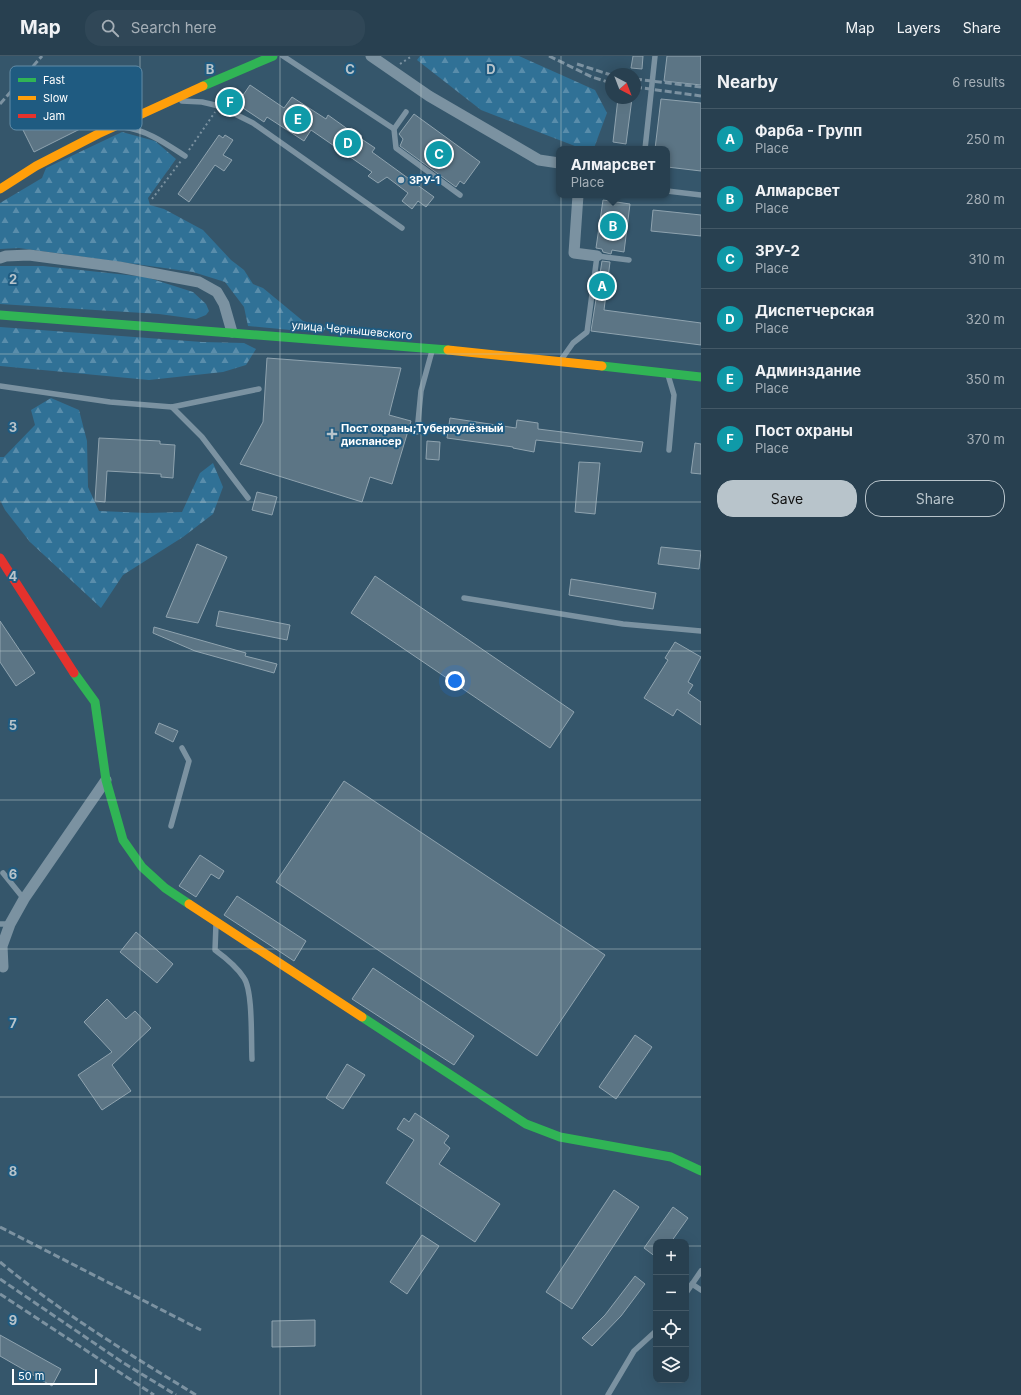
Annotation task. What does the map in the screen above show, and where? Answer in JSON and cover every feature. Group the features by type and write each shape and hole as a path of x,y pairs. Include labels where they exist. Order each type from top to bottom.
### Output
{"street":[{"path":"142,113 273,56"},
{"path":"371,56 429,96 539,160 556,163"},
{"path":"0,189 30,170 106,130"},
{"path":"578,198 574,253 597,256"},
{"path":"0,258 6,256 29,255 119,267 199,282 217,292 224,304 232,332"},
{"name":"улица Чернышевского","path":"0,315 232,332 433,349 701,377"},
{"path":"0,558 66,661 95,702 106,780 123,840 142,867 165,888 526,1124 560,1137 671,1157 701,1171"},
{"path":"3,967 2,946 5,924 106,780"}],"lane":[{"path":"283,56 394,129"},
{"path":"645,146 655,56"},
{"path":"165,102 202,102 233,111 253,123 402,228"},
{"path":"406,112 394,129 396,148 460,195"},
{"path":"137,130 157,137 185,156"},
{"path":"670,191 701,195"},
{"path":"560,362 573,343 586,332 597,256 629,260"},
{"path":"417,432 421,391 433,349"},
{"path":"667,373 674,395 669,450"},
{"path":"0,386 110,402 172,407 259,389"},
{"path":"172,407 202,437 248,498"},
{"path":"464,598 623,624 701,631"},
{"path":"171,826 189,761 182,748"},
{"path":"3,873 24,898"},
{"path":"216,922 215,950 231,962 246,979 250,1004 252,1059"},
{"path":"689,1288 701,1271"},
{"path":"692,1284 701,1290"},
{"path":"608,1395 634,1352 653,1334"}],"path":[{"path":"393,70 412,56"}],"green space":[{"path":"420,56 519,56 595,90 607,113 595,146 575,146 481,110 417,60"},
{"path":"122,132 155,141 176,159 148,198 150,205 164,209 203,230 231,260 244,270 253,284 263,288 303,321 326,328 322,333 248,326 244,307 225,282 193,272 19,248 0,249 0,203 42,178 46,168"},
{"path":"0,266 43,266 146,277 193,292 206,304 209,311 206,315 196,319 159,314 0,304"},
{"path":"0,327 202,342 244,343 256,349 246,365 223,372 149,380 0,366"},
{"path":"51,398 79,410 87,441 88,487 99,511 147,513 182,512 200,473 213,463 223,487 213,514 183,537 123,575 101,608 30,542 5,510 0,500 0,457 4,457 35,425 31,410"}],"building":[{"path":"633,56 643,56 642,69 631,68"},
{"path":"667,56 701,56 701,85 664,81"},
{"path":"250,85 284,108 292,97 326,119 328,115 349,130 351,128 362,136 360,138 375,148 372,152 434,197 426,207 418,201 412,209 402,201 408,193 387,177 378,183 368,176 372,172 311,130 304,141 267,117 264,122 237,104"},
{"path":"661,99 701,103 701,171 670,167 670,146 655,146"},
{"path":"617,104 631,104 626,144 613,142"},
{"path":"414,114 480,162 464,184 460,181 456,187 400,146 403,139 399,134"},
{"path":"23,130 78,130 34,152"},
{"path":"219,135 223,138 225,135 233,140 223,155 232,160 224,171 215,165 189,202 178,194"},
{"path":"603,200 630,204 624,252 612,250 611,254 603,252 602,249 596,248"},
{"path":"653,210 701,215 701,236 651,231"},
{"path":"602,261 610,262 604,310 701,323 701,345 591,331"},
{"name":"Пост охраны;Туберкулёзный диспансер","path":"267,358 401,368 389,415 411,421 392,484 370,477 362,502 240,464 263,422"},
{"path":"450,418 516,428 517,420 538,423 538,429 643,442 641,452 536,440 534,452 513,447 447,438"},
{"path":"99,438 160,441 160,444 175,445 173,478 161,477 161,474 107,471 105,502 95,501"},
{"path":"427,441 440,442 439,460 426,459"},
{"path":"695,443 701,444 701,474 691,473"},
{"path":"579,462 600,463 595,514 575,512"},
{"path":"257,492 277,497 272,515 252,510"},
{"path":"197,544 227,557 198,623 166,617"},
{"path":"661,547 701,551 699,569 658,564"},
{"path":"375,576 574,712 550,748 351,613"},
{"path":"571,579 656,593 653,609 569,595"},
{"path":"219,611 290,625 287,640 216,626"},
{"path":"0,621 35,673 16,686 0,662"},
{"path":"154,627 246,653 245,656 277,664 274,673 195,651 153,633"},
{"path":"675,642 701,657 688,682 693,685 688,693 701,702 701,725 677,709 673,716 644,698 668,660 665,658"},
{"path":"159,723 178,731 173,742 155,733"},
{"path":"344,781 605,955 537,1056 276,882"},
{"path":"200,855 224,871 219,879 211,874 196,897 179,886"},
{"path":"237,896 306,941 294,961 224,915"},
{"path":"136,932 173,964 157,983 120,952"},
{"path":"373,968 474,1036 454,1065 352,999"},
{"path":"107,999 126,1019 135,1011 151,1028 112,1065 131,1091 102,1110 78,1075 112,1052 84,1022"},
{"path":"635,1035 652,1047 616,1099 599,1087"},
{"path":"347,1064 365,1075 343,1109 326,1098"},
{"path":"415,1113 449,1136 444,1143 450,1148 439,1164 500,1204 475,1242 386,1183 414,1140 397,1129 404,1118 409,1122"},
{"path":"614,1190 639,1207 572,1309 546,1292"},
{"path":"673,1207 688,1218 673,1239 653,1239 653,1255 644,1248"},
{"path":"422,1235 439,1246 407,1294 390,1282"},
{"path":"635,1276 645,1284 621,1316 592,1346 582,1338 605,1315"},
{"path":"315,1320 315,1346 272,1347 272,1321"},
{"path":"0,1335 61,1369 52,1386 0,1356"}],"railway":[{"path":"33,66 42,56"},
{"path":"549,56 592,77 605,81"},
{"path":"577,64 605,73"},
{"path":"641,80 701,87"},
{"path":"641,88 701,96"},
{"path":"0,104 10,93"},
{"path":"0,1227 201,1330"},
{"path":"0,1262 71,1315 120,1348 196,1395"},
{"path":"0,1279 122,1362 176,1395"},
{"path":"0,1294 154,1395"}],"traffic: fast":[{"path":"203,86 273,56"},
{"path":"0,315 448,350"},
{"path":"602,366 701,377"},
{"path":"74,673 95,702 106,780 123,840 142,867 165,888 189,904"},
{"path":"362,1017 526,1124 560,1137 671,1157 701,1171"}],"traffic: slow":[{"path":"142,114 203,86"},
{"path":"0,189 36,166 107,130"},
{"path":"448,350 602,366"},
{"path":"189,904 362,1017"}],"traffic: jam":[{"path":"0,558 74,673"}],"place":[{"name":"Пост охраны","path":"230,102"},
{"name":"Админздание","path":"298,119"},
{"name":"Диспетчерская","path":"348,143"},
{"name":"ЗРУ-2","path":"439,154"},
{"name":"ЗРУ-1","path":"401,180"},
{"name":"Алмарсвет","path":"613,226"},
{"name":"Фарба - Групп","path":"602,286"},
{"name":"Пост охраны;Туберкулёзный диспансер","path":"332,434"}]}
